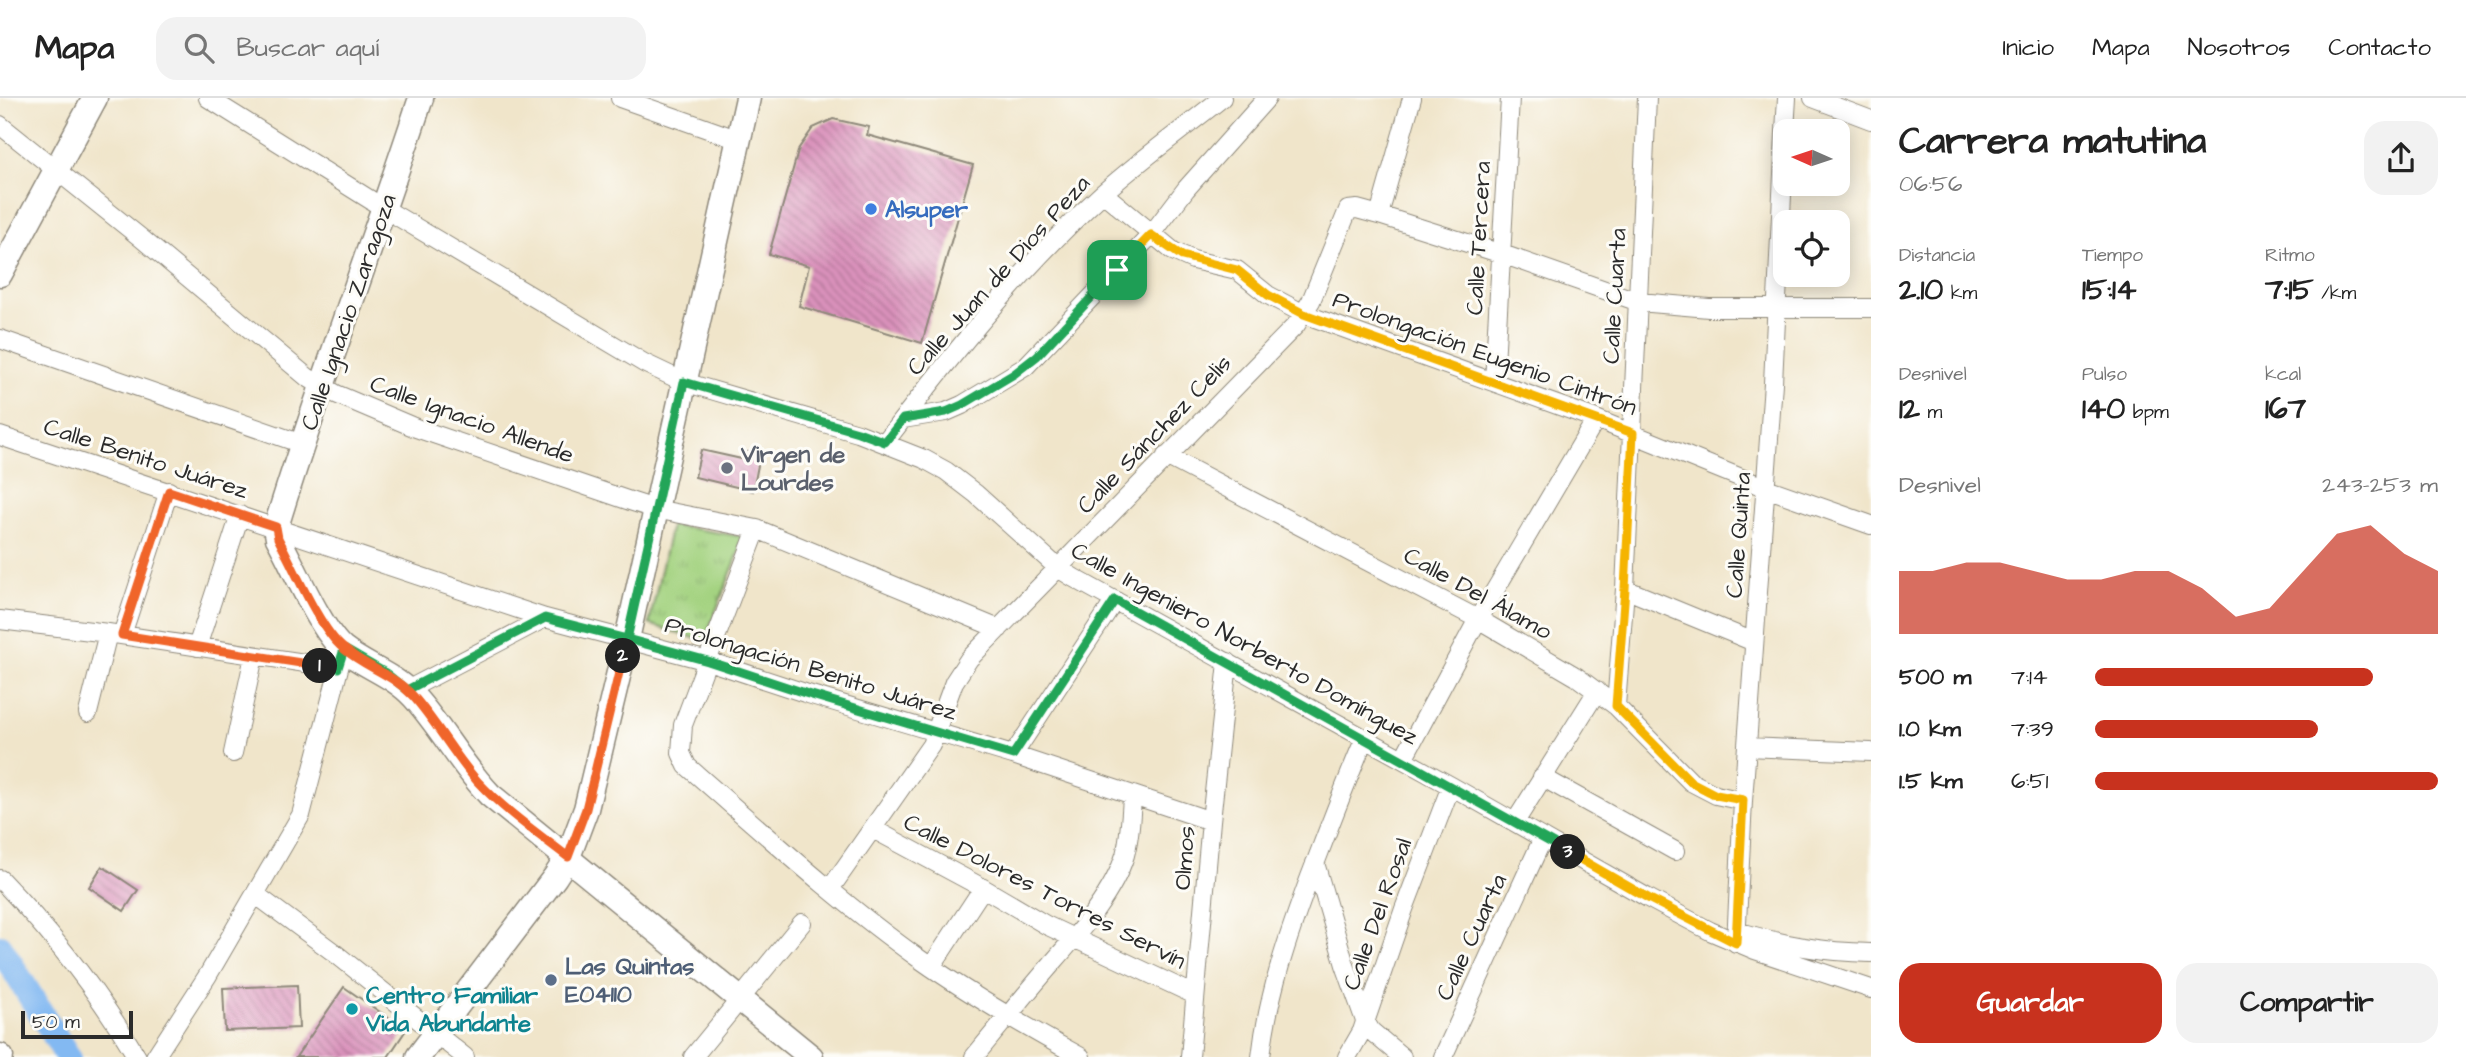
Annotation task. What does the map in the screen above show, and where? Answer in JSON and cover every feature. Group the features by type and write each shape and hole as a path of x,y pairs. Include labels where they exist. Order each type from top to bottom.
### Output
{"street":[{"path":"2,265 95,98"},
{"name":"Calle Ingeniero Norberto Domínguez","path":"208,98 610,345 684,382 858,432 924,459 960,481 1058,568 1115,600 1648,898 1737,937 1871,989"},
{"name":"Calle Ignacio Zaragoza","path":"276,527 321,386 385,209 421,98"},
{"path":"620,98 738,140"},
{"path":"418,1057 555,877 568,857 586,809 627,639 748,98"},
{"name":"Calle Juan de Dios Peza","path":"885,442 1009,292 1066,229 1103,193 1222,98"},
{"path":"903,419 946,412 1025,367 1151,235 1186,189 1267,98"},
{"path":"1412,98 1379,215 1639,302 1667,306 1778,309 1871,308"},
{"name":"Calle Tercera","path":"1494,382 1510,98"},
{"name":"Calle Cuarta","path":"1616,706 1633,433 1647,98"},
{"name":"Calle Quinta","path":"1786,119 1787,98"},
{"path":"1813,98 1871,120"},
{"name":"Calle Ignacio Allende","path":"0,125 321,386 376,413 416,428 654,509 757,529 999,629"},
{"name":"Prolongación Eugenio Cintrón","path":"1103,193 1151,235 1182,256 1237,270 1268,295 1304,314 1596,419 1766,488 1871,525"},
{"name":"Calle Quinta","path":"1737,937 1743,800 1778,309 1782,196"},
{"name":"Calle Sánchez Celis","path":"830,889 922,760 937,732 961,668 1304,314 1346,213 1352,209 1379,215"},
{"path":"0,339 302,444"},
{"path":"1403,759 1478,619 1596,419"},
{"name":"Calle Benito Juárez","path":"0,436 276,527"},
{"name":"Calle Del Álamo","path":"1166,456 1478,619 1597,691 1616,706 1691,782 1716,795 1743,800"},
{"path":"88,713 169,491"},
{"path":"197,647 240,515"},
{"path":"155,1057 208,975 301,815 341,659 278,538 276,527"},
{"name":"Prolongación Benito Juárez","path":"276,527 355,556 545,618 708,661 1013,755 1211,821"},
{"path":"757,529 683,725 681,753 687,765 830,889 931,967 1007,1016 1080,1057"},
{"path":"1625,589 1754,642"},
{"path":"1013,755 1115,600"},
{"path":"407,690 545,618"},
{"path":"0,620 115,634 254,656 341,659 387,674 407,690 476,780 505,807 811,1057"},
{"path":"233,753 254,656"},
{"name":"Olmos","path":"1190,1057 1228,662"},
{"path":"1515,822 1597,691"},
{"path":"1261,1057 1272,991 1285,943 1365,738"},
{"path":"1747,747 1871,752"},
{"path":"1542,777 1675,851"},
{"name":"Calle Del Rosal","path":"1347,1057 1365,1021 1451,786"},
{"path":"974,1057 1074,938 1117,875 1129,836 1132,796"},
{"name":"Calle Dolores Torres Servín","path":"873,829 983,888 1036,920 1195,995"},
{"name":"Calle Cuarta","path":"1443,1057 1543,838"},
{"path":"1315,863 1345,965 1365,1021 1371,1031 1402,1057"},
{"path":"0,879 25,905 87,982 138,1057"},
{"path":"931,967 983,888"},
{"path":"255,894 336,954 465,1057"},
{"path":"694,1057 802,923"},
{"path":"1737,937 1819,951 1871,953"}],"green space":[{"path":"671,525 745,537 704,641 649,624"}],"building":[{"name":"Alsuper","path":"833,119 869,127 867,135 973,165 922,343 799,306 809,266 769,254 799,148 813,128"},
{"name":"Virgen de Lourdes","path":"701,450 746,460 747,452 760,455 753,491 695,477"},
{"path":"102,866 138,890 124,911 89,887"},
{"path":"297,985 299,1028 225,1031 223,988"},
{"name":"Centro Familiar Vida Abundante","path":"344,987 406,1030 388,1057 296,1057"}],"waterway":[{"path":"0,947 68,1057"}],"place":[{"name":"Alsuper","path":"871,209"},
{"name":"Virgen de Lourdes","path":"727,468"},
{"name":"Las Quintas E04110","path":"551,980"},
{"name":"Centro Familiar Vida Abundante","path":"352,1009"}],"route":[{"path":"1117,270 1025,367 946,412 903,419 885,442 684,382 627,639 545,618 407,690 387,674 344,649 338,668 122,635 169,491 276,527 278,538 335,641 387,674 398,682 407,690 476,780 568,857 586,809 627,639 708,661 1013,755 1115,600 1648,898 1736,943 1743,800 1716,795 1691,782 1616,706 1633,433 1304,314 1268,295 1237,270 1182,256 1151,235 1117,270"}]}
